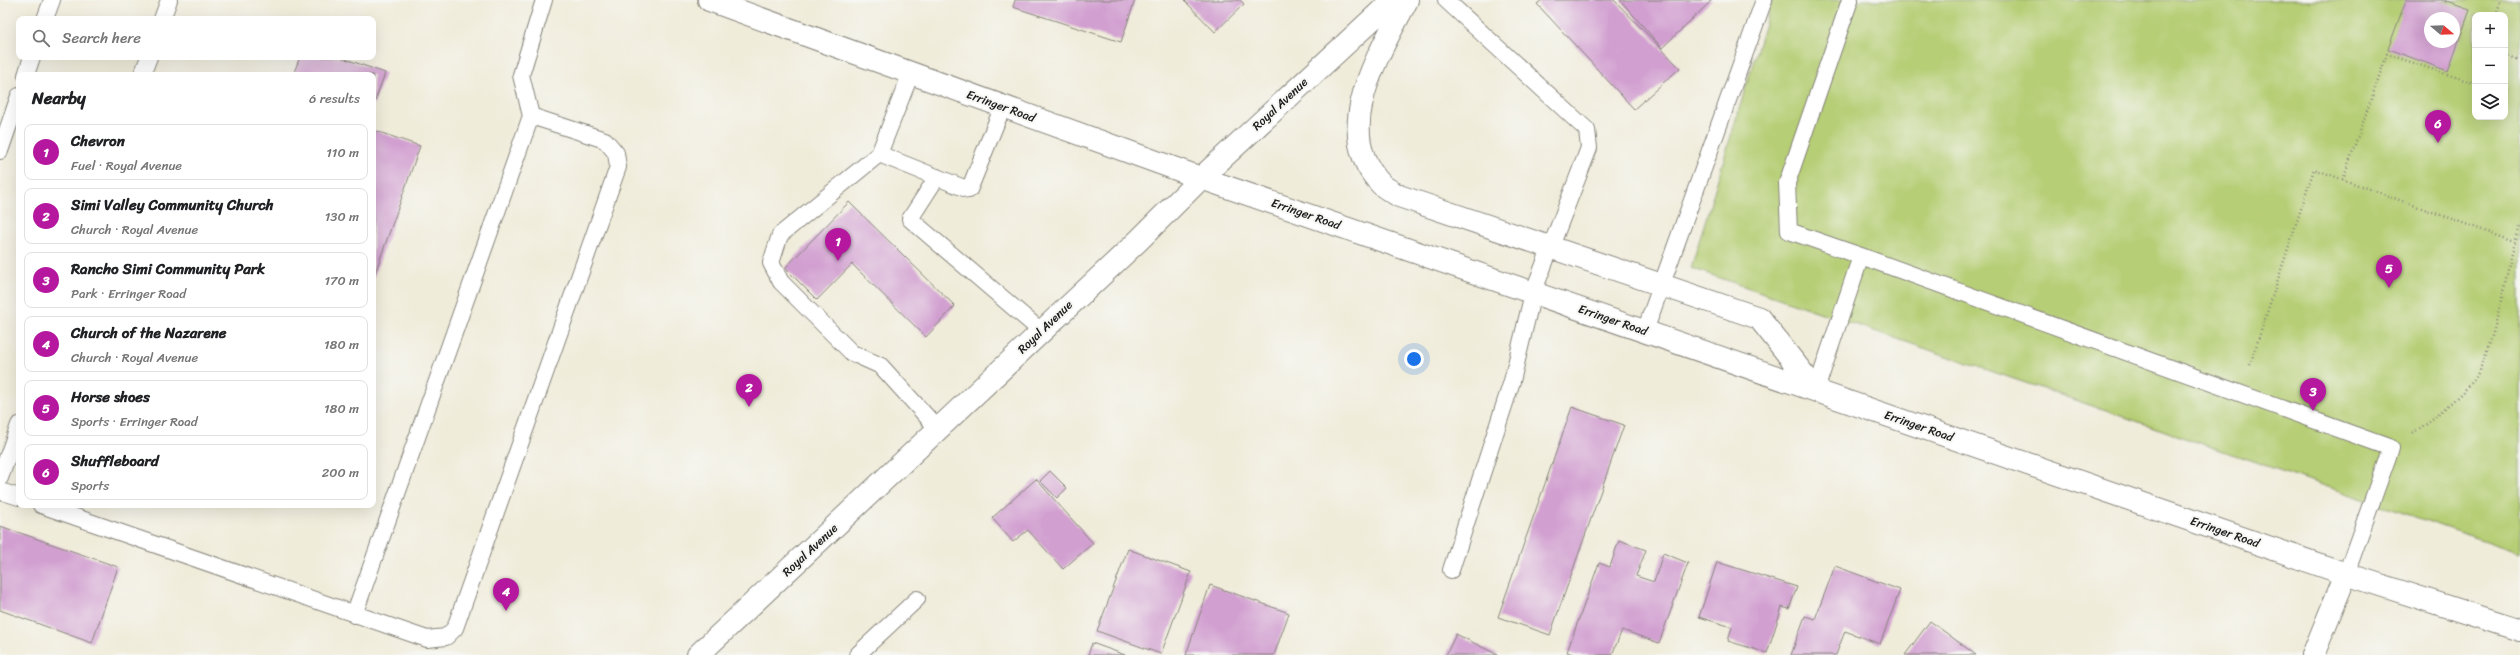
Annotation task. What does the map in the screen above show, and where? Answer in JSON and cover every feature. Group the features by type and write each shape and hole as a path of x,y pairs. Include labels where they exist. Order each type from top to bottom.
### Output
{"main road":[{"name":"Erringer Road","path":"709,0 1201,178 2346,574 2520,630"},
{"name":"Royal Avenue","path":"698,655 1139,240 1201,178 1393,0"},
{"path":"1407,0 1371,70 1357,117 1364,157 1381,184 1399,196 1759,318 1816,390"},
{"path":"2313,655 2346,574"}],"lane":[{"path":"46,16 52,0"},
{"path":"163,16 169,0"},
{"path":"354,615 531,116 521,75 544,0"},
{"path":"1446,0 1587,130 1589,148 1533,293 1512,381 1451,570"},
{"path":"1645,331 1764,0"},
{"path":"1850,0 1787,183 1789,231 2391,448 2346,574"},
{"path":"27,72 31,60"},
{"path":"143,72 148,60"},
{"path":"910,73 879,154 780,235 771,263 781,282 852,353 881,366 938,429"},
{"path":"0,151 16,105"},
{"path":"879,154 969,190 1003,106"},
{"path":"50,508 354,615 427,639 446,637 455,628 461,613 618,167 616,153 605,140 531,116"},
{"path":"937,177 910,219 1041,331"},
{"path":"1816,390 1861,256"},
{"path":"0,478 16,433"},
{"path":"0,491 16,496"},
{"path":"857,655 917,599"}],"path":[{"path":"2497,12 2500,0"},
{"path":"2343,179 2387,54 2472,83"},
{"path":"2508,56 2520,60"},
{"path":"2250,365 2314,170 2343,179 2515,242"},
{"path":"2391,448 2425,426 2476,378 2492,339 2515,242 2520,228"}],"green space":[{"path":"1772,0 2520,0 2520,553 1691,268"}],"building":[{"path":"1015,0 1135,0 1121,42 1013,7"},
{"path":"1184,0 1240,0 1244,4 1215,32"},
{"path":"1542,0 1614,0 1680,68 1634,109 1537,4"},
{"path":"1620,0 1712,0 1662,48"},
{"path":"2406,0 2441,0 2470,10 2460,38 2460,12 2424,12 2424,48 2456,48 2448,71 2388,49"},
{"path":"299,60 348,60 385,73 376,98 376,72 294,72"},
{"path":"376,131 420,146 376,271"},
{"path":"849,202 955,306 926,337 852,264 817,300 785,268"},
{"path":"1572,407 1624,425 1550,635 1498,617"},
{"path":"1050,471 1067,488 1057,498 1040,481"},
{"path":"1036,479 1093,543 1063,569 1028,530 1013,542 992,518"},
{"path":"0,526 118,567 92,643 0,610"},
{"path":"1619,540 1646,550 1636,576 1654,582 1663,553 1688,563 1659,643 1622,630 1612,655 1576,655 1567,652 1599,563 1610,567"},
{"path":"1128,549 1191,572 1161,654 1097,631"},
{"path":"1717,562 1797,587 1789,609 1782,607 1767,653 1728,641 1732,627 1699,617"},
{"path":"1835,566 1900,590 1880,644 1845,631 1836,655 1791,655 1805,616 1815,619"},
{"path":"1210,585 1289,613 1274,655 1186,655"},
{"path":"1930,621 1976,655 1905,655"},
{"path":"1456,634 1498,655 1446,655"},
{"path":"1092,643 1125,655 1088,655"}],"place":[{"name":"Shuffleboard","path":"2438,143"},
{"name":"Chevron","path":"838,261"},
{"name":"Horse shoes","path":"2389,288"},
{"name":"Simi Valley Community Church","path":"749,407"},
{"name":"Rancho Simi Community Park","path":"2313,411"},
{"name":"Church of the Nazarene","path":"506,611"}]}
